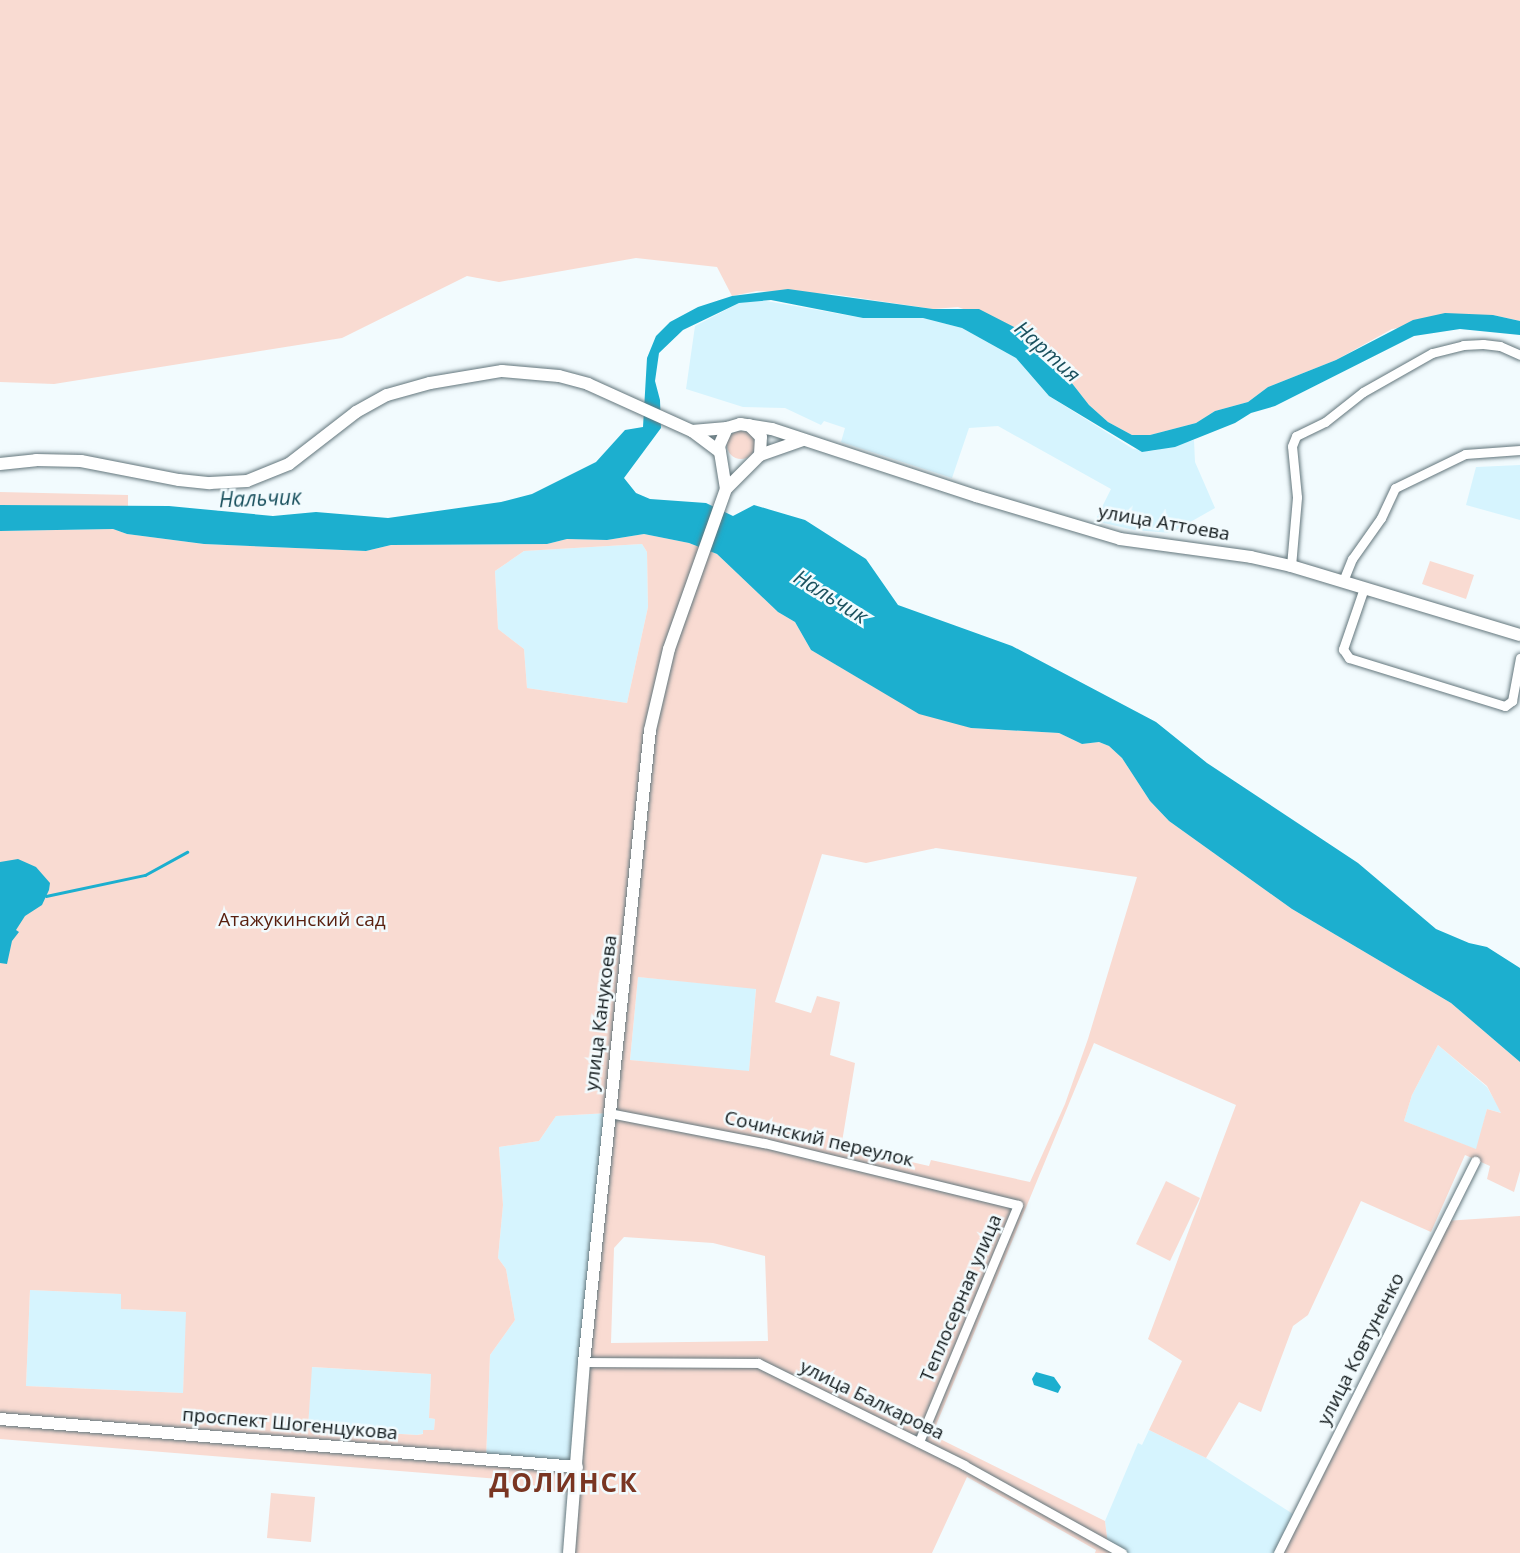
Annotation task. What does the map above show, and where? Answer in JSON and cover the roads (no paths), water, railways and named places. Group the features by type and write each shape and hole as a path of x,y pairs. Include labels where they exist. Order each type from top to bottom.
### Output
{"street":[{"path":"1291,566 1297,497 1292,446 1296,436 1325,422 1380,382 1432,354 1463,345 1483,344 1500,346 1520,355"},
{"path":"0,464 36,460 81,461 179,480 210,483 247,481 289,464 370,403 430,383 486,372 517,371 559,376 601,390 692,431 740,467 803,440"},
{"path":"692,431 748,425 761,437 757,459 726,489"},
{"name":"улица Аттоева","path":"748,425 772,429 1120,539 1251,557 1291,566 1520,635"},
{"path":"726,489 720,439 727,428"},
{"path":"1343,581 1352,559 1381,518 1395,488 1465,454 1520,450"},
{"name":"улица Канукоева","path":"569,1553 578,1467 584,1362 609,1113 630,942 650,730 669,649 726,489"},
{"path":"1364,588 1343,649 1349,658 1505,706 1512,701 1520,658"},
{"name":"Сочинский переулок","path":"609,1113 764,1143 1018,1206"},
{"name":"улица Ковтуненко","path":"1278,1553 1475,1161"},
{"name":"Теплосерная улица","path":"919,1442 1018,1206"},
{"name":"улица Балкарова","path":"584,1362 758,1363 919,1442 1122,1553"},
{"name":"проспект Шогенцукова","path":"0,1419 578,1467"}],"water":[{"name":"Нальчик","path":"788,289 933,309 979,309 1022,331 1046,350 1089,405 1108,422 1132,435 1150,435 1196,423 1215,411 1248,402 1268,387 1336,360 1413,320 1445,313 1493,315 1520,321 1520,335 1460,329 1414,336 1275,406 1251,413 1235,423 1175,447 1142,452 1049,396 1016,358 962,328 923,318 863,318 771,300 739,303 683,330 659,353 655,381 660,400 661,428 624,478 636,493 650,499 706,503 733,516 754,505 805,520 866,559 898,605 1012,646 1156,722 1207,763 1358,863 1436,929 1469,943 1487,947 1520,968 1520,1062 1451,1003 1292,909 1169,821 1150,801 1122,758 1109,746 1099,742 1082,744 1059,733 971,728 919,714 811,650 795,622 778,612 717,554 689,543 644,534 607,540 567,539 547,544 391,545 366,551 204,544 127,534 113,529 0,531 0,505 169,506 273,516 316,512 388,518 501,502 532,494 596,462 625,430 643,427 647,358 656,336 670,322 698,307 732,296"},
{"path":"18,859 36,867 50,883 42,905 25,916 16,930 19,932 12,941 7,964 0,963 0,862"},
{"path":"1036,1372 1054,1377 1061,1387 1058,1393 1034,1385 1032,1379"}],"waterway":[{"path":"46,896 145,875 187,852"}],"district":[{"name":"ДОЛИНСК","path":"564,1483"}],"water label":[{"name":"Нартия","path":"1048,351"}],"park label":[{"name":"Атажукинский сад","path":"302,920"}]}
